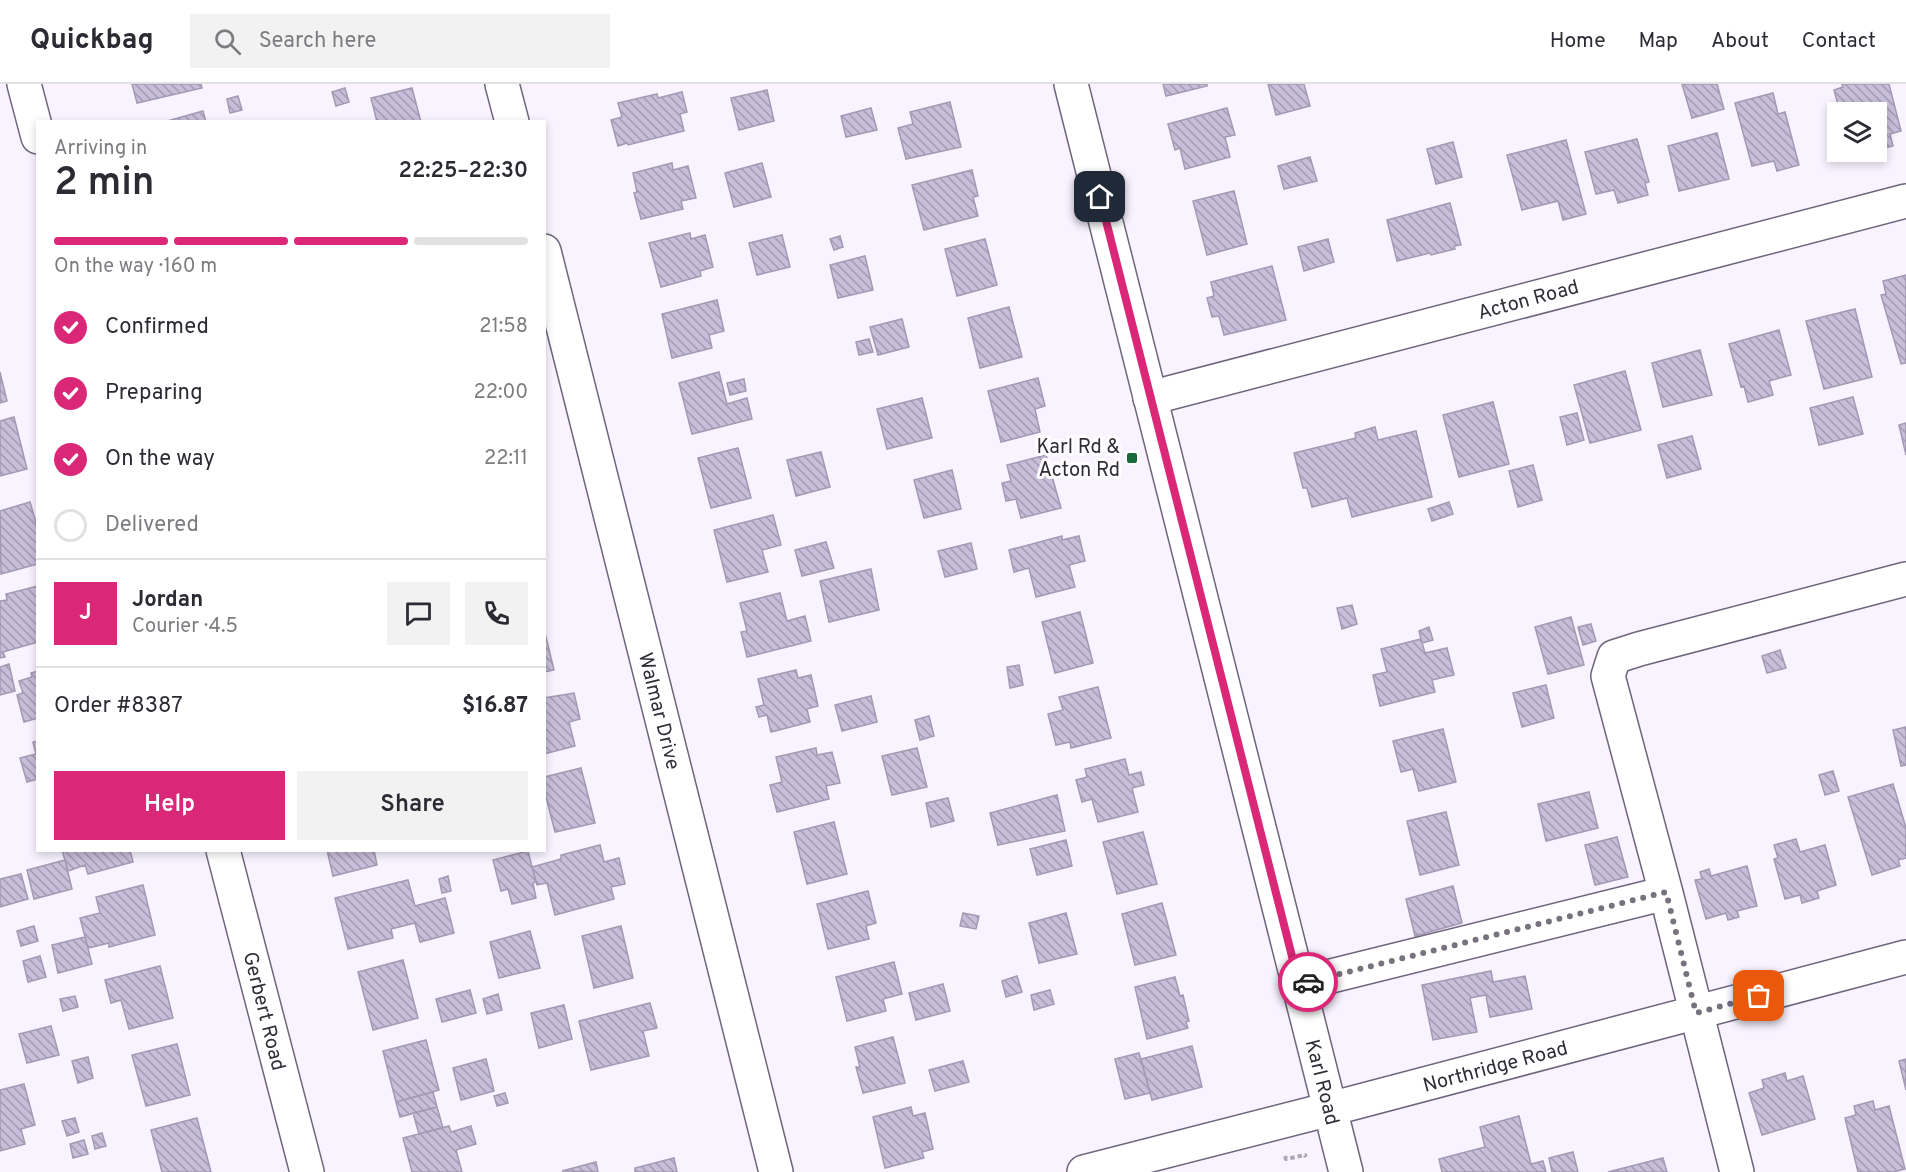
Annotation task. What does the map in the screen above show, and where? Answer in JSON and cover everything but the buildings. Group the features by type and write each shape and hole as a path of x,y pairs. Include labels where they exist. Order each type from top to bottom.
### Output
{"street":[{"path":"502,84 511,120"},
{"name":"Karl Road","path":"1071,84 1346,1172"},
{"path":"16,90 36,133"},
{"name":"Acton Road","path":"1150,398 1906,201"},
{"name":"Walmar Drive","path":"546,259 776,1172"},
{"path":"1737,1172 1608,676 1614,657 1906,579"},
{"name":"Gerbert Road","path":"225,852 307,1172"},
{"path":"1299,984 1666,892"},
{"name":"Northridge Road","path":"1084,1172 1906,957"}],"path":[{"path":"1284,1150 1286,1159 1305,1155 1307,1162"}],"way so far":[{"path":"1308,982 1666,892 1696,1013 1759,996"}],"place":[{"name":"Karl Rd & Acton Rd","path":"1132,458"}],"route":[{"path":"1100,197 1299,984 1308,982"}]}
